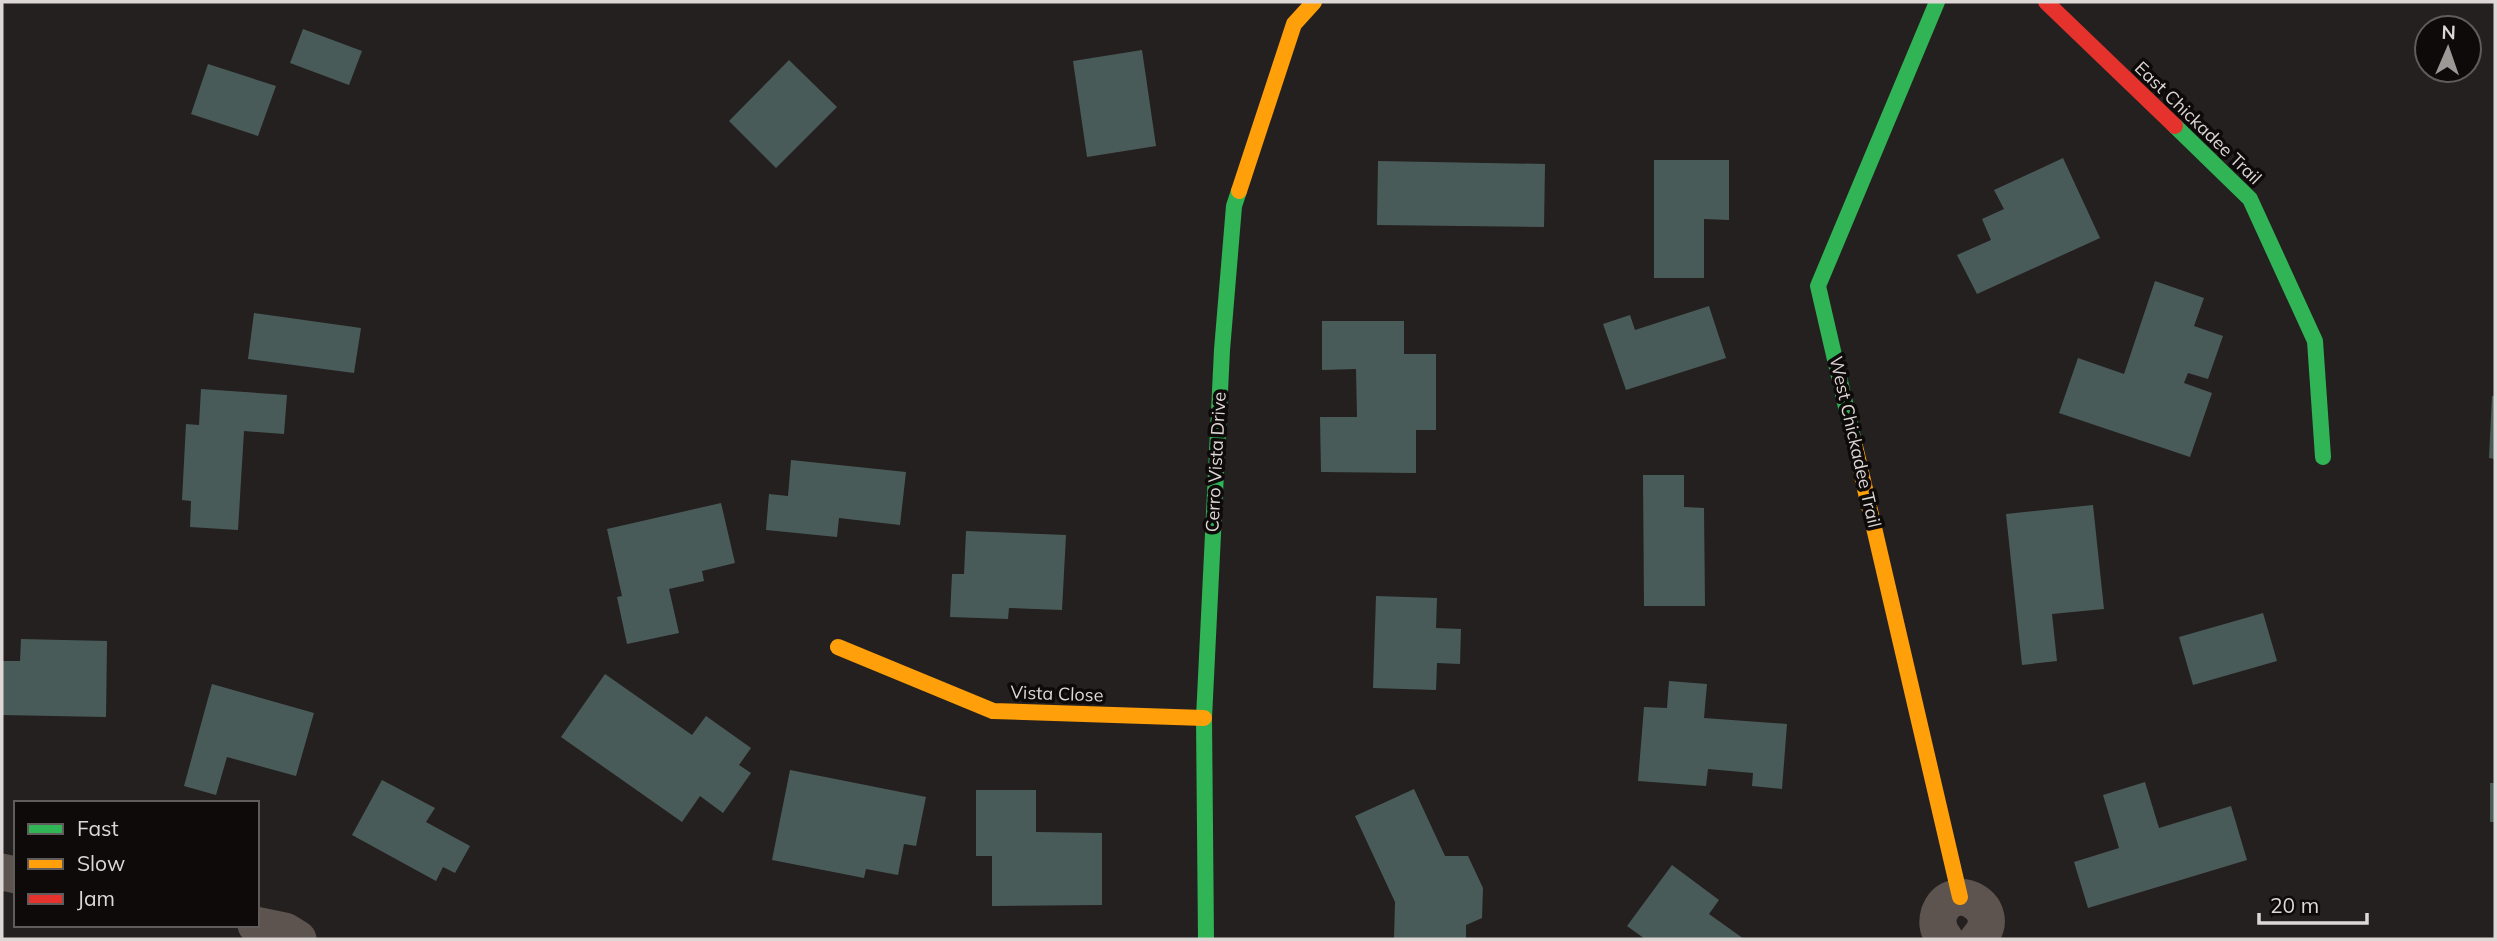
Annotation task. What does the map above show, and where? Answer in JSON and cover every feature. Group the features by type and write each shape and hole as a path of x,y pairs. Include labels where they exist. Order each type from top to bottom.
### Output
{"street":[{"name":"Cerro Vista Drive","path":"1206,939 1204,718 1222,350 1234,206 1294,24 1314,2"},
{"name":"West Chickadee Trail","path":"1937,2 1818,286 1960,897"},
{"name":"East Chickadee Trail","path":"2046,2 2250,199 2315,341 2323,457"},
{"name":"Vista Close","path":"838,647 993,712 1204,718"},
{"path":"1945,939 1938,927 1940,910 1952,899 1960,897 1975,901 1985,913 1985,929 1978,939"},
{"path":"259,926 285,931 298,939"}],"building":[{"path":"303,29 362,51 349,85 290,63"},
{"path":"1142,50 1156,146 1087,157 1073,61"},
{"path":"789,60 837,107 776,168 729,121"},
{"path":"208,64 276,86 258,136 191,114"},
{"path":"2063,158 2100,238 1977,294 1957,255 1991,240 1982,219 2004,209 1994,190"},
{"path":"1654,160 1729,160 1729,220 1704,219 1704,278 1654,278"},
{"path":"1378,161 1545,164 1544,227 1377,225"},
{"path":"2155,281 2204,298 2194,326 2223,336 2208,379 2188,373 2184,383 2212,393 2190,457 2059,413 2078,358 2124,374"},
{"path":"1709,306 1726,358 1626,390 1603,324 1630,315 1635,330"},
{"path":"254,313 361,328 354,373 248,359"},
{"path":"1322,321 1404,321 1404,354 1436,354 1436,430 1416,430 1416,473 1321,472 1320,417 1357,417 1356,369 1322,370"},
{"path":"201,389 287,395 284,434 244,431 238,530 190,527 191,501 182,500 186,424 199,425"},
{"path":"2492,396 2495,396 2495,459 2489,458"},
{"path":"791,460 906,472 900,525 839,518 837,537 766,530 769,494 788,496"},
{"path":"1643,475 1684,475 1684,507 1704,508 1705,606 1644,606"},
{"path":"721,503 735,563 702,571 704,581 669,589 679,633 627,644 617,597 622,596 607,529"},
{"path":"2093,505 2104,609 2052,614 2057,661 2022,665 2006,514"},
{"path":"966,531 1066,535 1062,610 1009,608 1008,619 950,617 952,574 964,574"},
{"path":"1376,596 1437,598 1436,628 1461,629 1460,664 1437,663 1436,690 1373,688"},
{"path":"2263,613 2277,661 2193,685 2179,637"},
{"path":"21,639 107,641 106,717 2,715 2,661 20,661"},
{"path":"605,674 692,735 706,716 751,748 739,765 751,773 723,813 700,796 682,822 561,737"},
{"path":"1669,681 1707,684 1704,718 1787,724 1782,789 1752,786 1753,773 1708,769 1706,786 1638,781 1644,707 1667,708"},
{"path":"212,684 314,713 296,776 227,757 216,795 184,786"},
{"path":"790,770 926,797 916,846 904,844 898,875 866,869 864,878 772,860"},
{"path":"382,780 435,808 426,822 470,846 455,873 443,867 436,881 352,835"},
{"path":"2145,782 2159,828 2231,806 2247,860 2088,908 2074,862 2119,848 2103,795"},
{"path":"2490,783 2495,783 2495,822 2490,822"},
{"path":"1414,789 1445,856 1468,856 1483,888 1482,918 1466,925 1466,939 1394,939 1395,902 1355,816"},
{"path":"976,790 1036,790 1036,832 1102,833 1102,905 992,906 992,856 976,856"},
{"path":"1672,865 1719,900 1709,914 1744,939 1645,939 1627,926"}],"traffic: fast":[{"path":"1855,446 1818,286 1937,2"},
{"path":"2175,126 2250,199 2315,341 2323,457"},
{"path":"1206,939 1204,718 1222,350 1234,206 1239,191"}],"traffic: slow":[{"path":"1239,191 1294,24 1314,2"},
{"path":"1855,446 1960,897"},
{"path":"838,647 993,711 1204,718"}],"traffic: jam":[{"path":"2046,2 2175,126"}]}
